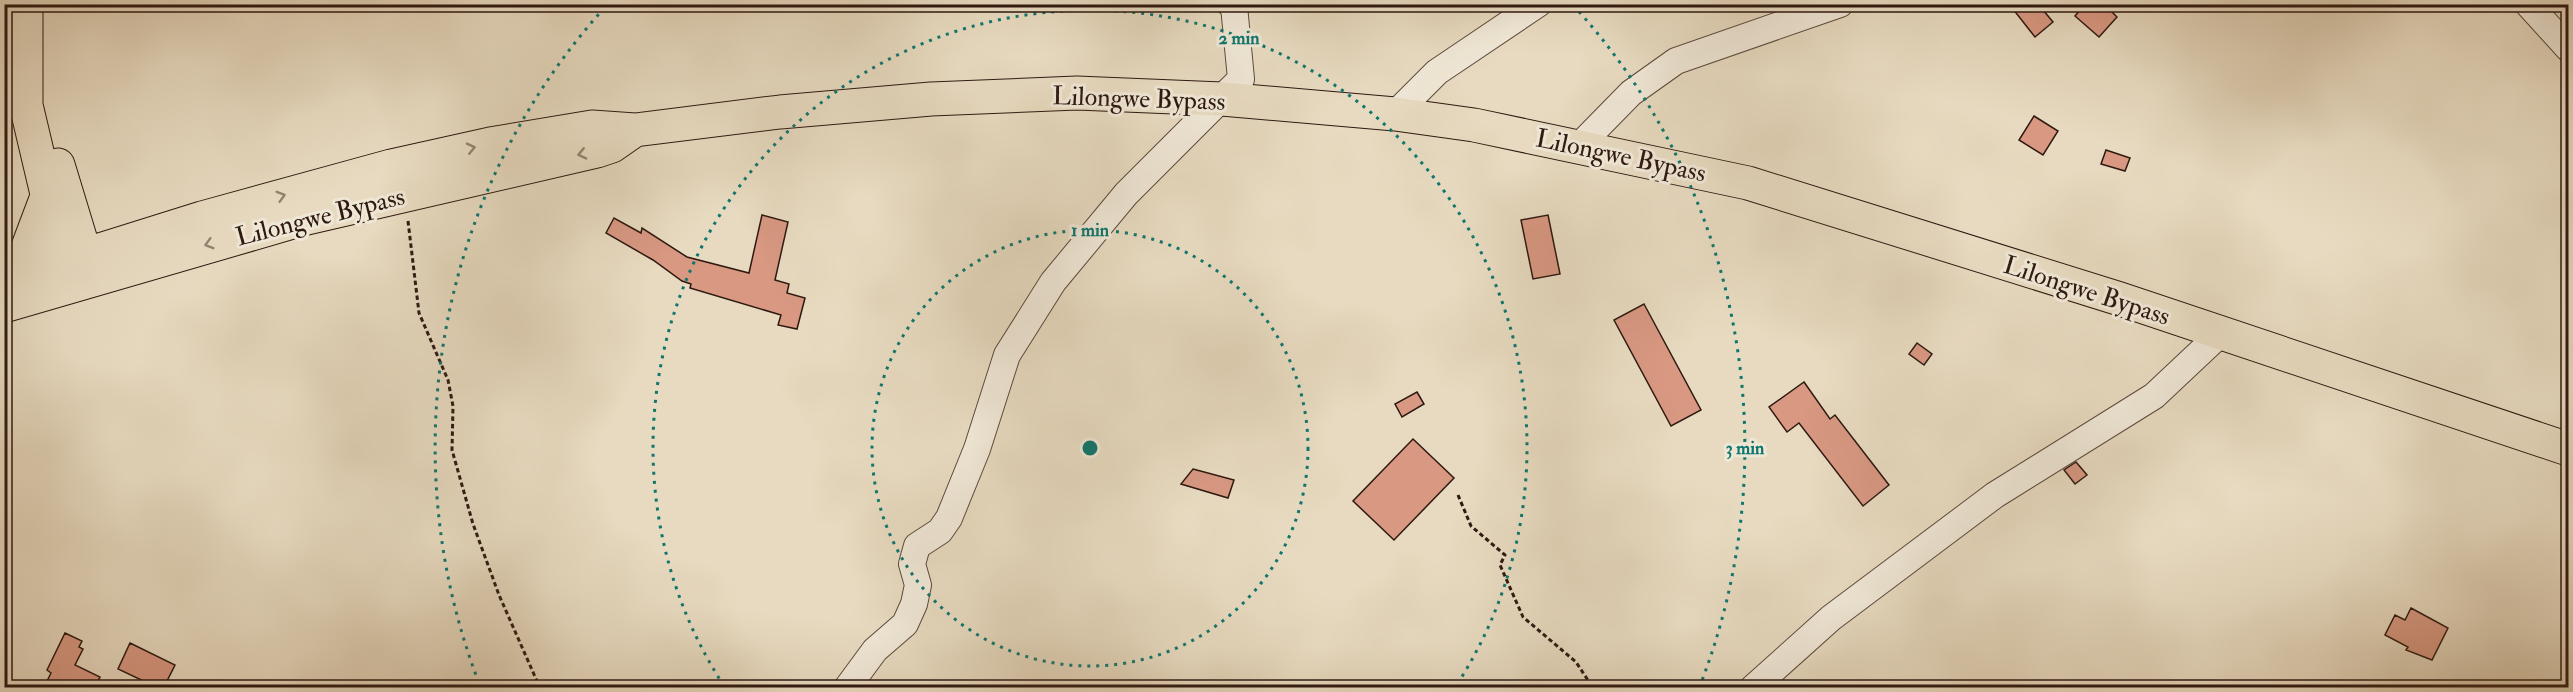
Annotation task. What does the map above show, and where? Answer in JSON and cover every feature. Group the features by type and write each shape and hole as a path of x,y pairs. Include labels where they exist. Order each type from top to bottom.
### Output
{"main road":[{"path":"26,4 25,64 15,108 57,196 113,229 135,234 158,232"},
{"path":"25,64 57,196 78,270"},
{"name":"Lilongwe Bypass","path":"10,300 158,232 296,192 490,144 592,127 635,130 780,112 931,99 1077,93 1222,99 1395,114 1474,125 1580,145 1748,183 1877,221 2568,449"},
{"name":"Lilongwe Bypass","path":"78,270 597,151 612,146 635,130"},
{"path":"4,271 26,252 57,196"}],"street":[{"path":"847,687 875,650 905,624 914,604 918,585 912,564 917,546 940,531 949,519 977,449 1007,355 1021,328 1090,235 1140,180 1241,79 1234,6 1230,4"},
{"path":"1395,114 1437,72 1538,4"},
{"path":"1580,145 1631,93 1676,61 1840,4"},
{"path":"2528,4 2568,48"},
{"path":"1754,687 1831,618 1995,495 2154,396 2221,333"}],"path":[{"path":"407,219 419,314 448,380 453,406 452,450 473,524 499,595 540,687"},
{"path":"1458,495 1471,526 1505,555 1500,565 1523,617 1575,662 1593,687"}],"building":[{"path":"2009,4 2038,4 2053,22 2035,37"},
{"path":"2085,4 2104,4 2117,17 2099,37 2075,16"},
{"path":"2034,116 2058,131 2043,155 2019,140"},
{"path":"2106,150 2130,158 2125,171 2101,164"},
{"path":"762,215 788,222 775,280 789,284 787,293 805,298 797,329 778,325 781,315 690,288 691,284 682,281 653,260 606,233 614,218 641,233 642,228 687,257 749,273"},
{"path":"1548,215 1560,274 1533,279 1521,220"},
{"path":"1644,304 1701,410 1671,426 1614,320"},
{"path":"1917,343 1932,354 1924,365 1909,354"},
{"path":"1804,382 1830,419 1835,415 1889,485 1863,506 1799,423 1787,432 1769,407"},
{"path":"1417,392 1424,404 1402,417 1395,404"},
{"path":"1413,439 1454,478 1394,540 1353,501"},
{"path":"2076,462 2087,475 2075,484 2064,470"},
{"path":"1193,469 1234,480 1228,498 1181,484"},
{"path":"2411,608 2448,628 2432,660 2406,650 2408,647 2385,635 2395,615 2405,620"},
{"path":"65,633 82,641 79,647 83,649 75,665 100,677 95,687 44,687 51,673 47,670"},
{"path":"130,643 175,665 164,687 156,687 118,669"}]}
